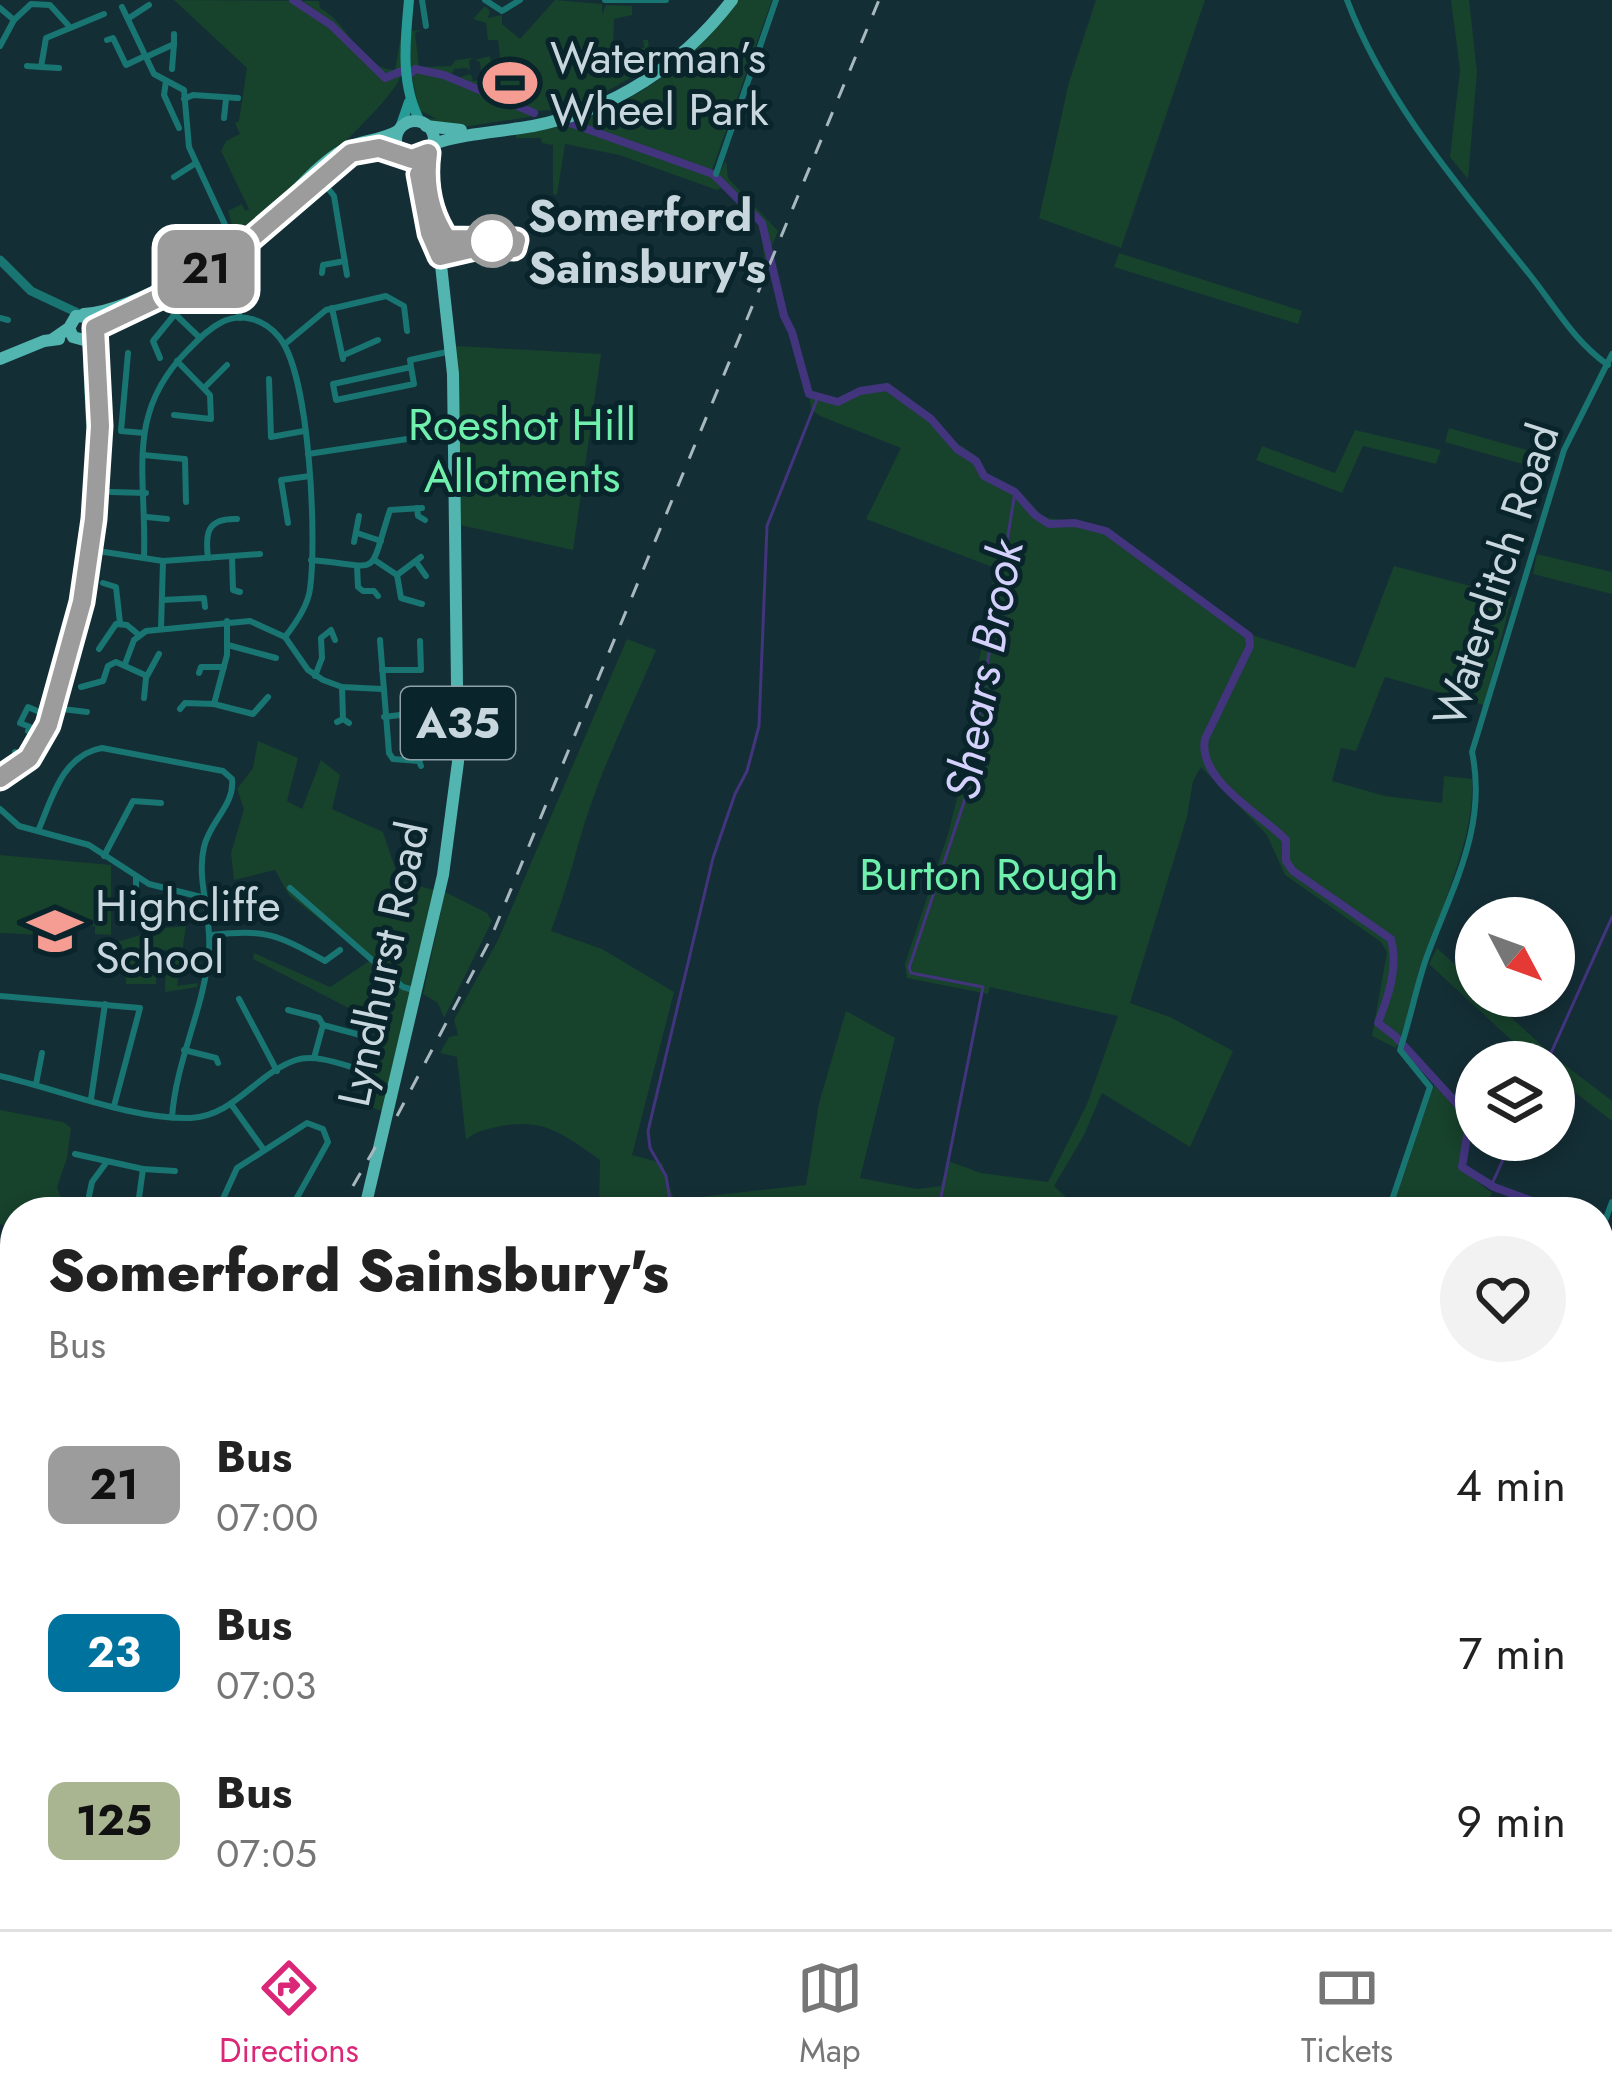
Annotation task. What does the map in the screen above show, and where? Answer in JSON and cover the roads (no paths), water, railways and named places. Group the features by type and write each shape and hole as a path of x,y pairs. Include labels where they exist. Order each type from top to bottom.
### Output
{"main road":[{"path":"81,328 240,242 333,156 357,143 379,140 410,122 444,131 486,127 592,102 678,51 728,0"},
{"path":"0,359 81,328 211,266 338,160 364,148 407,156 553,121 610,101 682,56 728,0"},
{"path":"407,156 396,142 409,102 406,72 416,1"},
{"path":"409,102 424,124 431,148 425,176 447,248"},
{"name":"Lyndhurst Road","path":"368,1197 443,874 458,761 451,351 442,298 447,248 407,156"}],"street":[{"path":"485,0 502,11 520,0"},
{"path":"604,0 666,0"},
{"path":"716,174 776,0"},
{"path":"1347,0 1384,76 1435,154 1565,326 1610,367"},
{"path":"416,1 426,26"},
{"path":"0,46 14,20 32,4 44,2 68,26"},
{"path":"129,18 149,5"},
{"path":"122,7 154,74 184,90 179,128"},
{"path":"0,8 14,20"},
{"path":"41,67 43,42 68,26 104,14"},
{"path":"172,69 175,34"},
{"path":"107,40 113,38 126,65 174,44"},
{"path":"27,66 59,68"},
{"path":"166,81 164,95 240,242 229,270 240,318"},
{"path":"184,98 238,98"},
{"path":"224,118 226,99"},
{"path":"174,177 196,163"},
{"path":"319,177 334,196 347,274"},
{"path":"447,248 515,244"},
{"path":"0,260 31,291 60,307 81,328 95,353 100,415 91,550 55,708 38,746 20,766 1,777"},
{"path":"322,273 323,265 345,261"},
{"path":"211,266 229,270"},
{"path":"284,344 332,308 394,297 404,306 407,331"},
{"path":"332,308 343,357 378,340"},
{"path":"160,358 153,341 175,314 200,338"},
{"path":"144,557 144,434 153,394 177,362 222,322 240,318 270,327 284,344 305,431 310,476 311,560 306,604 285,637"},
{"path":"411,367 333,384 336,400 414,384 410,360 451,351"},
{"path":"128,353 119,430 144,434"},
{"path":"1610,367 1612,355"},
{"path":"86,362 88,421 100,415"},
{"path":"177,362 212,399 211,429"},
{"path":"204,388 227,365"},
{"name":"Waterditch Road","path":"1393,1197 1430,1087 1400,1050 1426,959 1475,821 1478,776 1472,752 1564,450 1610,367"},
{"path":"269,379 268,437 305,431"},
{"path":"174,415 211,419"},
{"path":"308,454 447,433"},
{"path":"143,455 188,459 185,502"},
{"path":"288,523 276,480 310,476"},
{"path":"111,493 146,493"},
{"path":"376,561 389,507 420,508 418,516 425,520"},
{"path":"359,516 355,538 381,541"},
{"path":"147,517 167,519"},
{"path":"208,560 205,537 209,528 219,520 237,519"},
{"path":"91,550 163,561 260,554"},
{"path":"232,557 232,590 240,592"},
{"path":"311,560 357,566 376,561 397,575 401,598 422,604"},
{"path":"397,575 418,560 426,576"},
{"path":"161,628 163,561"},
{"path":"357,566 358,586 376,591"},
{"path":"103,583 116,587 120,623 139,636"},
{"path":"162,600 204,598 205,607"},
{"path":"214,704 228,645 226,621"},
{"path":"125,664 139,636 161,628 253,622 285,637 315,676 342,687 382,689"},
{"path":"100,649 104,634 120,623"},
{"path":"315,676 322,658 322,636 332,630 335,640"},
{"path":"380,640 391,762 421,761"},
{"path":"228,645 272,656"},
{"path":"382,670 418,672 423,646"},
{"path":"145,698 147,676 159,654"},
{"path":"81,687 103,681 110,664 125,664 147,676"},
{"path":"199,668 224,667"},
{"path":"342,687 343,721"},
{"path":"180,709 185,703 214,704 253,714 263,698"},
{"path":"28,731 30,727 20,723 28,706 51,717"},
{"path":"55,708 87,712"},
{"path":"384,717 423,720"},
{"path":"38,831 60,779 72,762 92,749 223,771 232,779 233,791 205,843 209,954 172,1117"},
{"path":"15,752 20,766"},
{"path":"104,856 133,801 161,803"},
{"path":"0,809 19,826 89,844 136,877 206,898"},
{"path":"136,877 136,916"},
{"path":"290,888 404,987 417,991"},
{"path":"209,935 257,930 325,961 340,950"},
{"path":"0,996 140,1008 115,1106"},
{"path":"239,1000 278,1072"},
{"path":"91,1099 106,1004"},
{"path":"288,1010 319,1018 323,1025 314,1059"},
{"path":"323,1025 364,1036"},
{"path":"184,1050 217,1059"},
{"path":"36,1084 42,1054"},
{"path":"0,1076 172,1117 213,1114 297,1060 314,1059 369,1072"},
{"path":"232,1104 264,1150"},
{"path":"223,1197 232,1174 307,1123 323,1129 328,1142 297,1197"},
{"path":"76,1154 175,1172"},
{"path":"89,1196 92,1182 107,1162"},
{"path":"139,1197 142,1169"}],"waterway":[{"path":"293,0 331,25 385,78 415,69 444,75 534,113"},
{"path":"570,123 713,174 762,223 809,394 838,402 860,391 887,387 931,419 957,449 976,461 984,476 1015,492 1035,515 1049,524 1075,523 1106,531 1249,636 1250,646 1205,739 1211,768 1233,795 1286,840 1286,861 1293,871 1391,939 1393,971 1378,1023 1470,1118 1462,1167 1521,1197"},
{"path":"670,1197 648,1131 713,858 759,726 767,526 818,397"},
{"name":"Shears Brook","path":"941,1197 983,987 911,973 909,968 966,796 1015,492"},
{"path":"1556,1041 1612,917"},
{"path":"1491,1186 1502,1161"}],"railway":[{"path":"397,1116 490,940 879,0"},
{"path":"347,1197 376,1146"}],"place":[{"name":"Waterman’s Wheel Park","path":"510,83"},
{"name":"Somerford Sainsbury's","path":"492,241"},
{"name":"Highcliffe School","path":"55,931"}],"park label":[{"name":"Roeshot Hill Allotments","path":"522,450"},
{"name":"Burton Rough","path":"989,874"}]}
